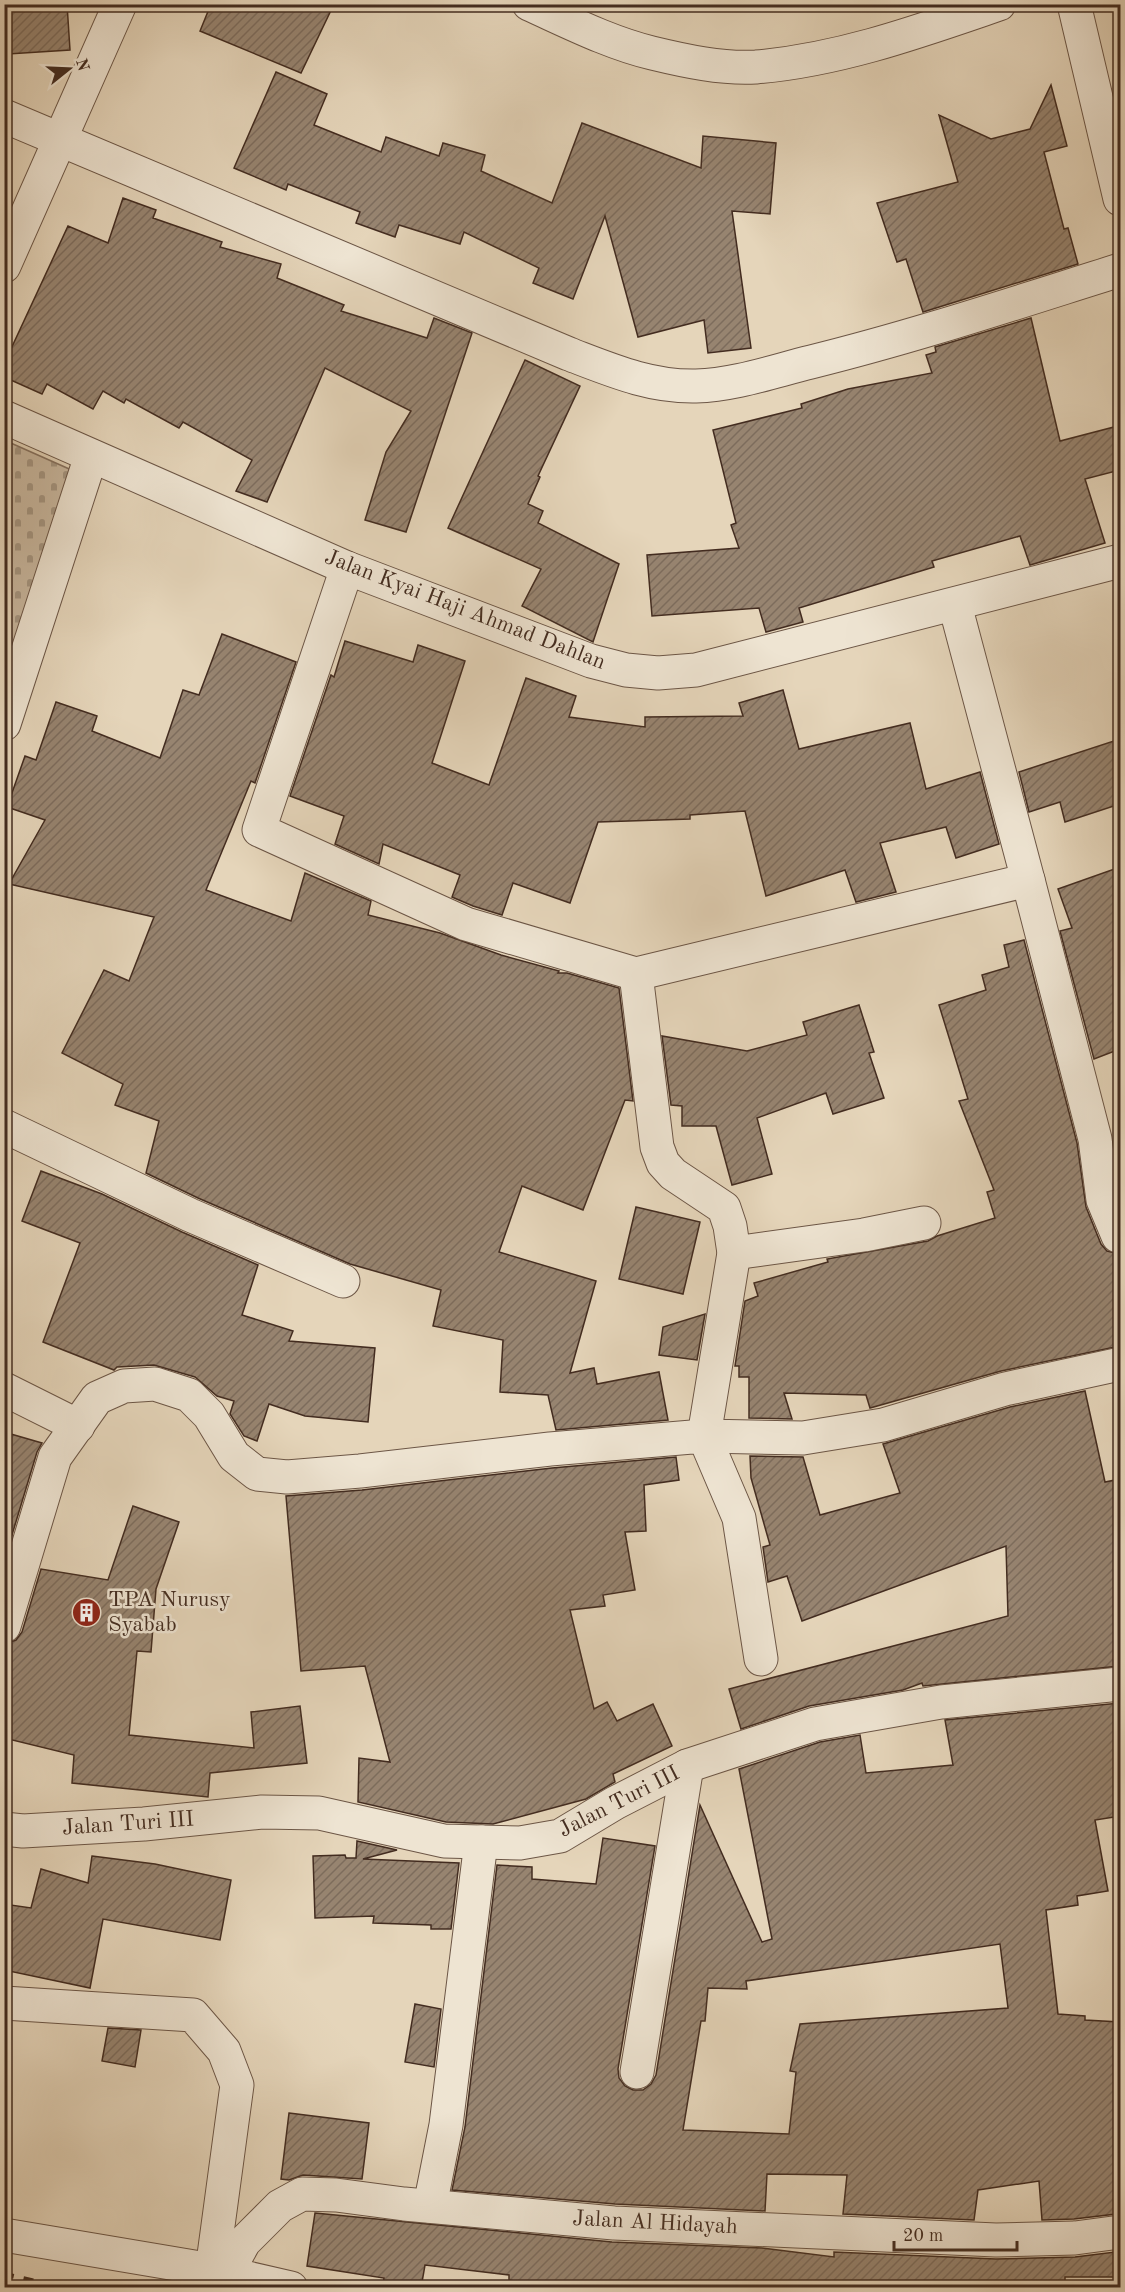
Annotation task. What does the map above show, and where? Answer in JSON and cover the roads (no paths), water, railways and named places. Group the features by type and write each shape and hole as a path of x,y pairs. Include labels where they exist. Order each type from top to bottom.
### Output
{"street":[{"path":"4,266 120,4"},
{"path":"530,4 613,40 651,53 714,65 756,67 852,52 999,4"},
{"path":"1074,4 1120,199"},
{"path":"4,116 569,354 634,379 665,384 696,386 725,383 892,342 1120,270"},
{"name":"Jalan Kyai Haji Ahmad Dahlan","path":"4,417 347,568 591,661 626,670 658,673 696,670 1120,561"},
{"path":"4,724 91,456"},
{"path":"347,568 259,830 466,924 636,974 1028,880"},
{"path":"955,605 1028,880 1108,1137 1103,1200 1119,1236"},
{"path":"636,974 657,1147 663,1163 674,1174 724,1208 730,1226 734,1253 704,1436 739,1518 761,1659"},
{"path":"4,1126 189,1215 343,1281"},
{"path":"734,1253 864,1235 924,1223"},
{"path":"4,1626 56,1457 97,1398 124,1386 155,1384 189,1395 209,1415 234,1456 257,1474 288,1477 360,1472 550,1449 704,1436 804,1438 883,1425 1005,1389 1120,1364"},
{"path":"4,1389 78,1426"},
{"name":"Jalan Turi III","path":"4,1829 23,1831 144,1824 262,1812 319,1813 444,1841 519,1843 560,1836 615,1803 687,1766 815,1724 941,1702 1120,1683"},
{"path":"637,2072 687,1766"},
{"path":"430,2206 446,2125 482,1842"},
{"path":"4,2003 193,2014 224,2051 237,2085 219,2272"},
{"name":"Jalan Al Hidayah","path":"219,2272 280,2205 302,2194 336,2195 614,2223 996,2240 1075,2238 1120,2232"},
{"path":"4,2235 219,2272 291,2288"}],"railway":[{"path":"4,2274 65,2288"}],"place":[{"name":"TPA Nurusy Syabab","path":"87,1613"}]}
